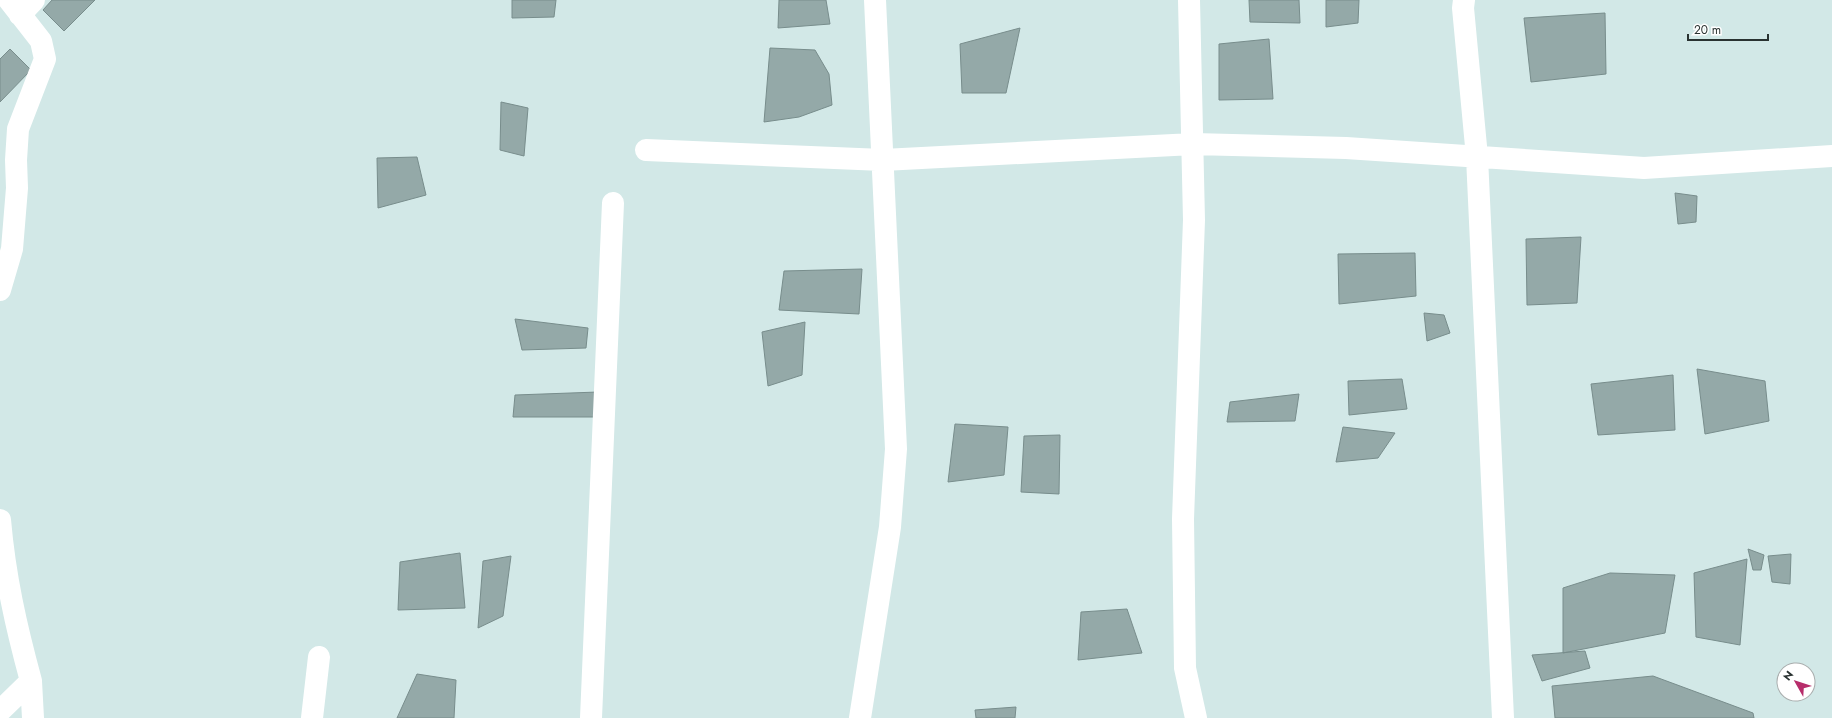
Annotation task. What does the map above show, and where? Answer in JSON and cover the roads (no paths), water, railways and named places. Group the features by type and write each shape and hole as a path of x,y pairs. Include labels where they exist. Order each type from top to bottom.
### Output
{"street":[{"path":"860,718 890,527 896,449 876,0"},
{"path":"1189,0 1194,220 1183,519 1185,668 1196,718"},
{"path":"1464,0 1463,8 1478,157 1503,718"},
{"path":"0,290 12,249 17,188 16,160 18,129 45,59 41,41 21,5"},
{"path":"646,150 883,160 1193,144 1346,148 1644,168 1832,156"},
{"path":"592,718 613,203"},
{"path":"0,520 4,563 14,619 31,681 33,718"},
{"path":"312,718 319,657"},
{"path":"0,711 31,681"}]}
